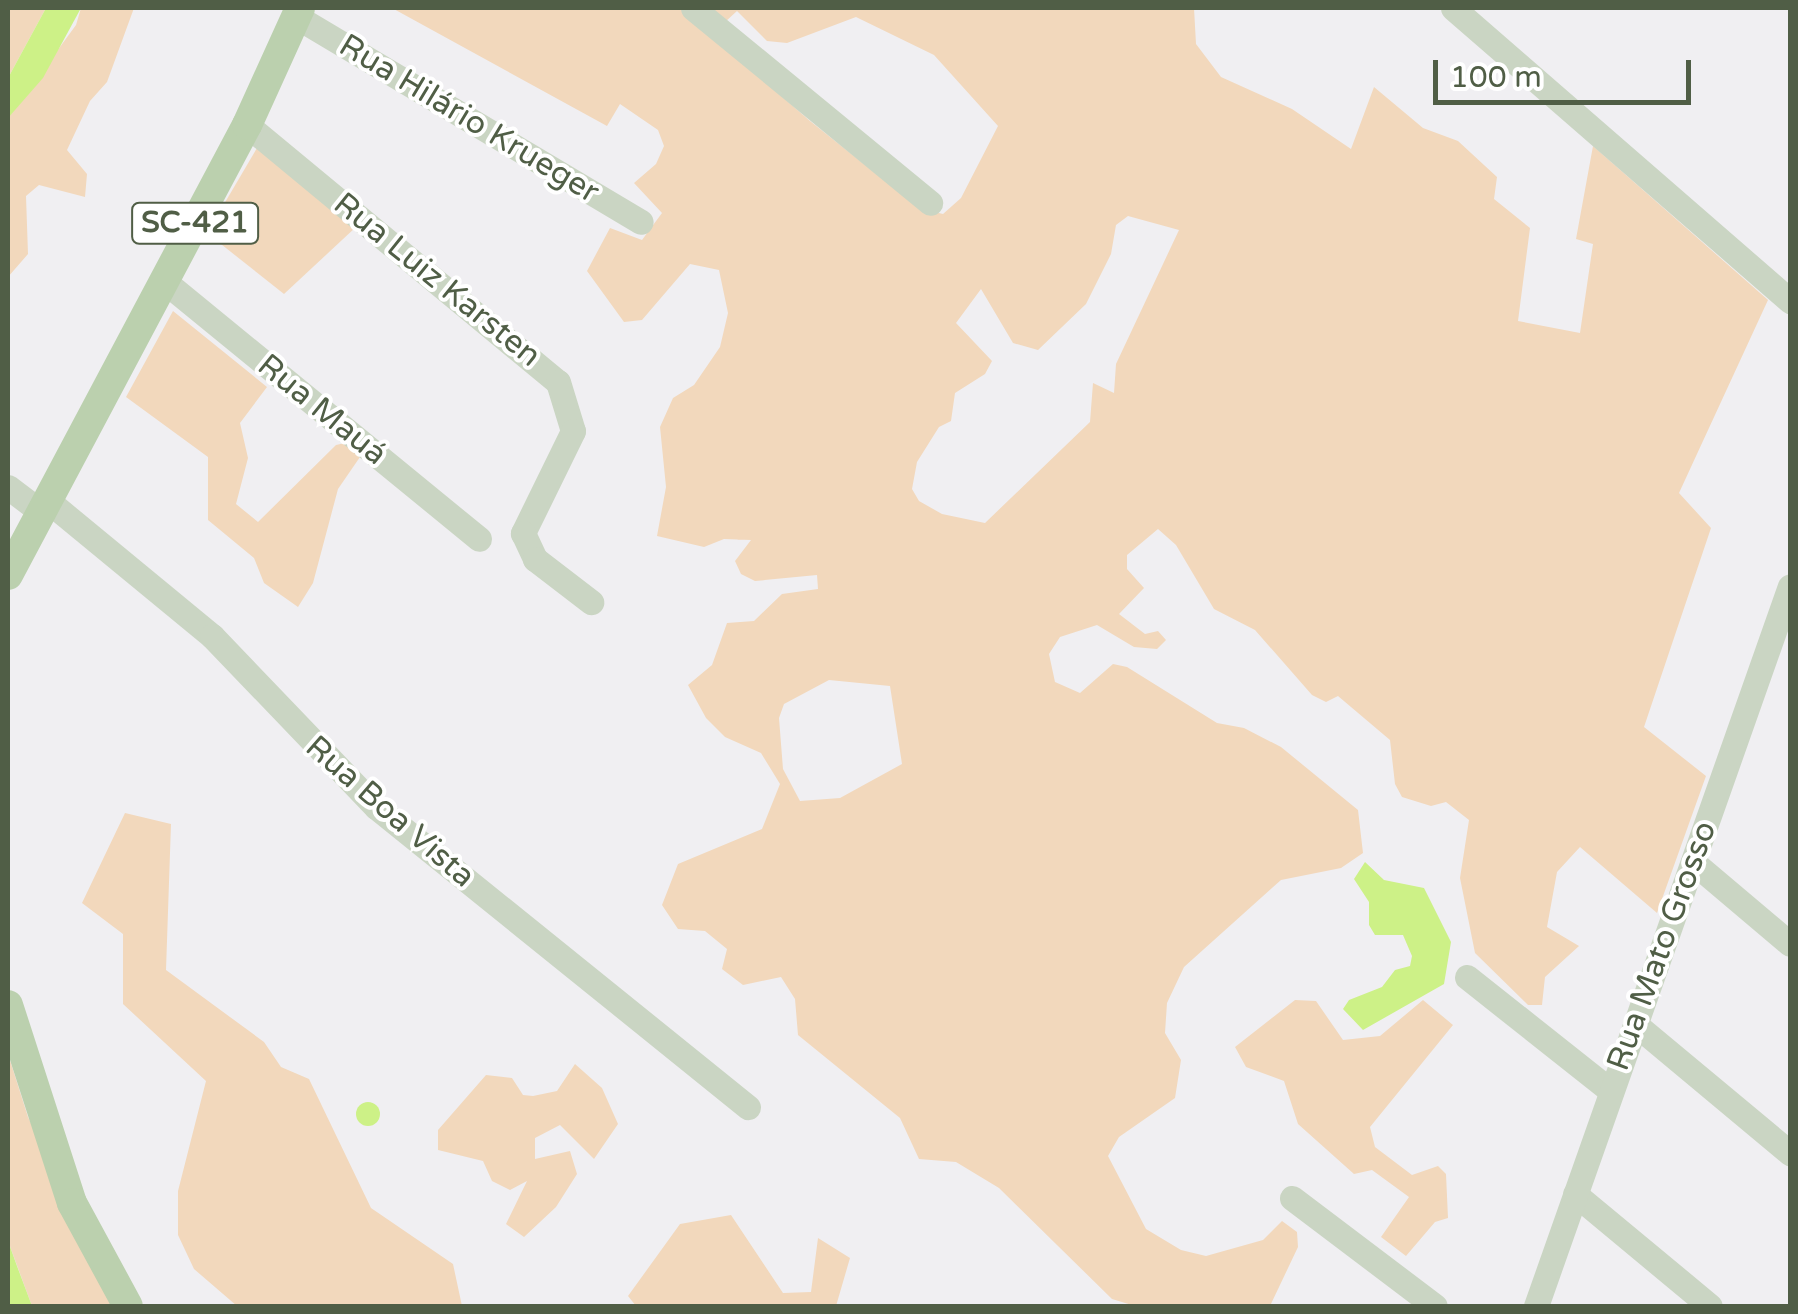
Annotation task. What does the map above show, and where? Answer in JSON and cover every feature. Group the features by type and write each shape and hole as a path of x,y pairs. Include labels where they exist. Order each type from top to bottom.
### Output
{"main road":[{"name":"SC-421","path":"8,575 246,125 298,12"},
{"path":"8,1004 72,1203 128,1306"}],"street":[{"path":"692,8 930,202"},
{"path":"1454,8 1790,301"},
{"name":"Rua Hilário Krueger","path":"298,12 641,222"},
{"name":"Rua Luiz Karsten","path":"246,125 558,382 573,431 562,465 523,533 536,559 591,602"},
{"name":"Rua Mauá","path":"164,280 479,539"},
{"name":"Rua Boa Vista","path":"8,487 44,506 212,636 376,806 748,1106"},
{"name":"Rua Mato Grosso","path":"1536,1306 1790,586"},
{"path":"1692,862 1790,944"},
{"path":"1467,976 1610,1092"},
{"path":"1635,1024 1790,1153"},
{"path":"1575,1194 1710,1306"},
{"path":"1292,1198 1435,1306"}],"shaded area":[{"path":"8,8 46,8 8,78"},
{"path":"46,8 81,8 43,78 8,118 8,78"},
{"path":"81,8 134,8 107,82 90,101 67,150 87,174 85,197 39,185 26,196 28,254 8,277 8,118 76,25"},
{"path":"392,8 1194,8 1196,44 1221,77 1292,109 1351,149 1374,87 1423,128 1458,141 1497,177 1494,199 1530,228 1518,321 1580,333 1593,244 1576,239 1593,146 1768,300 1679,493 1711,528 1644,727 1706,776 1657,913 1580,847 1557,872 1547,927 1579,946 1545,977 1542,1005 1528,1005 1475,953 1460,878 1469,820 1446,802 1431,806 1402,797 1395,784 1390,740 1338,696 1326,702 1312,695 1255,630 1214,609 1176,545 1158,529 1127,555 1127,569 1144,588 1119,614 1145,634 1158,631 1166,640 1157,649 1134,647 1097,625 1060,637 1049,654 1055,682 1080,693 1113,664 1127,667 1217,723 1244,728 1281,747 1358,810 1363,853 1341,868 1281,880 1184,967 1167,1003 1165,1033 1181,1060 1175,1098 1119,1137 1108,1156 1146,1229 1181,1250 1206,1256 1263,1240 1282,1221 1297,1232 1298,1247 1270,1306 1135,1306 1112,1299 999,1188 956,1162 919,1159 900,1118 798,1035 795,999 781,977 743,985 722,969 727,949 705,931 678,929 662,905 678,864 762,829 780,784 761,753 725,737 706,718 688,685 712,665 727,623 754,621 782,594 818,589 817,575 755,581 741,574 735,561 751,540 724,539 704,547 657,536 666,487 660,427 673,398 694,385 720,347 728,313 719,270 690,264 642,320 624,322 587,271 610,228 642,240 662,213 634,183 656,164 664,146 658,130 620,104 607,126","holes":["737,11 767,41 787,43 856,17 934,55 998,126 961,198 943,214 919,208 810,121 711,35","1128,216 1179,230 1116,364 1114,393 1093,383 1090,422 985,523 942,514 919,501 912,489 917,462 939,427 951,421 955,393 985,374 992,361 956,323 981,289 1013,343 1038,350 1086,304 1111,254 1116,225","829,680 890,686 902,764 840,798 800,801 783,769 779,718 784,704"]},
{"path":"257,148 356,227 284,294 207,233"},
{"path":"173,311 267,387 240,423 248,458 236,504 258,522 336,445 345,443 360,457 338,489 313,583 298,607 264,583 254,558 208,520 208,457 126,397"},
{"path":"125,813 171,824 166,970 264,1042 281,1067 309,1079 371,1208 453,1264 462,1306 237,1306 194,1269 178,1235 178,1191 206,1081 123,1004 123,934 82,903"},
{"path":"1365,862 1384,880 1424,888 1451,942 1444,984 1363,1030 1343,1009 1349,1000 1382,987 1395,970 1410,966 1412,956 1403,935 1375,935 1369,925 1369,902 1354,879"},
{"path":"1295,1000 1316,1001 1343,1040 1380,1036 1423,1000 1453,1025 1370,1127 1375,1147 1412,1175 1438,1166 1446,1174 1448,1218 1435,1222 1406,1256 1381,1237 1409,1197 1372,1170 1354,1174 1298,1124 1284,1081 1246,1067 1235,1047"},
{"path":"8,1054 28,1117 118,1306 32,1306 8,1241"},
{"path":"575,1064 602,1088 618,1124 594,1159 560,1125 535,1138 535,1159 570,1151 577,1174 556,1207 524,1237 506,1224 527,1181 510,1190 492,1181 483,1161 438,1150 438,1130 486,1075 512,1078 523,1095 533,1096 557,1091"},
{"path":"368,1102 380,1114 368,1126 356,1114"},
{"path":"731,1215 783,1293 811,1292 818,1238 850,1258 836,1306 636,1306 628,1296 680,1224"},
{"path":"8,1241 17,1266 32,1306 8,1306"}]}
